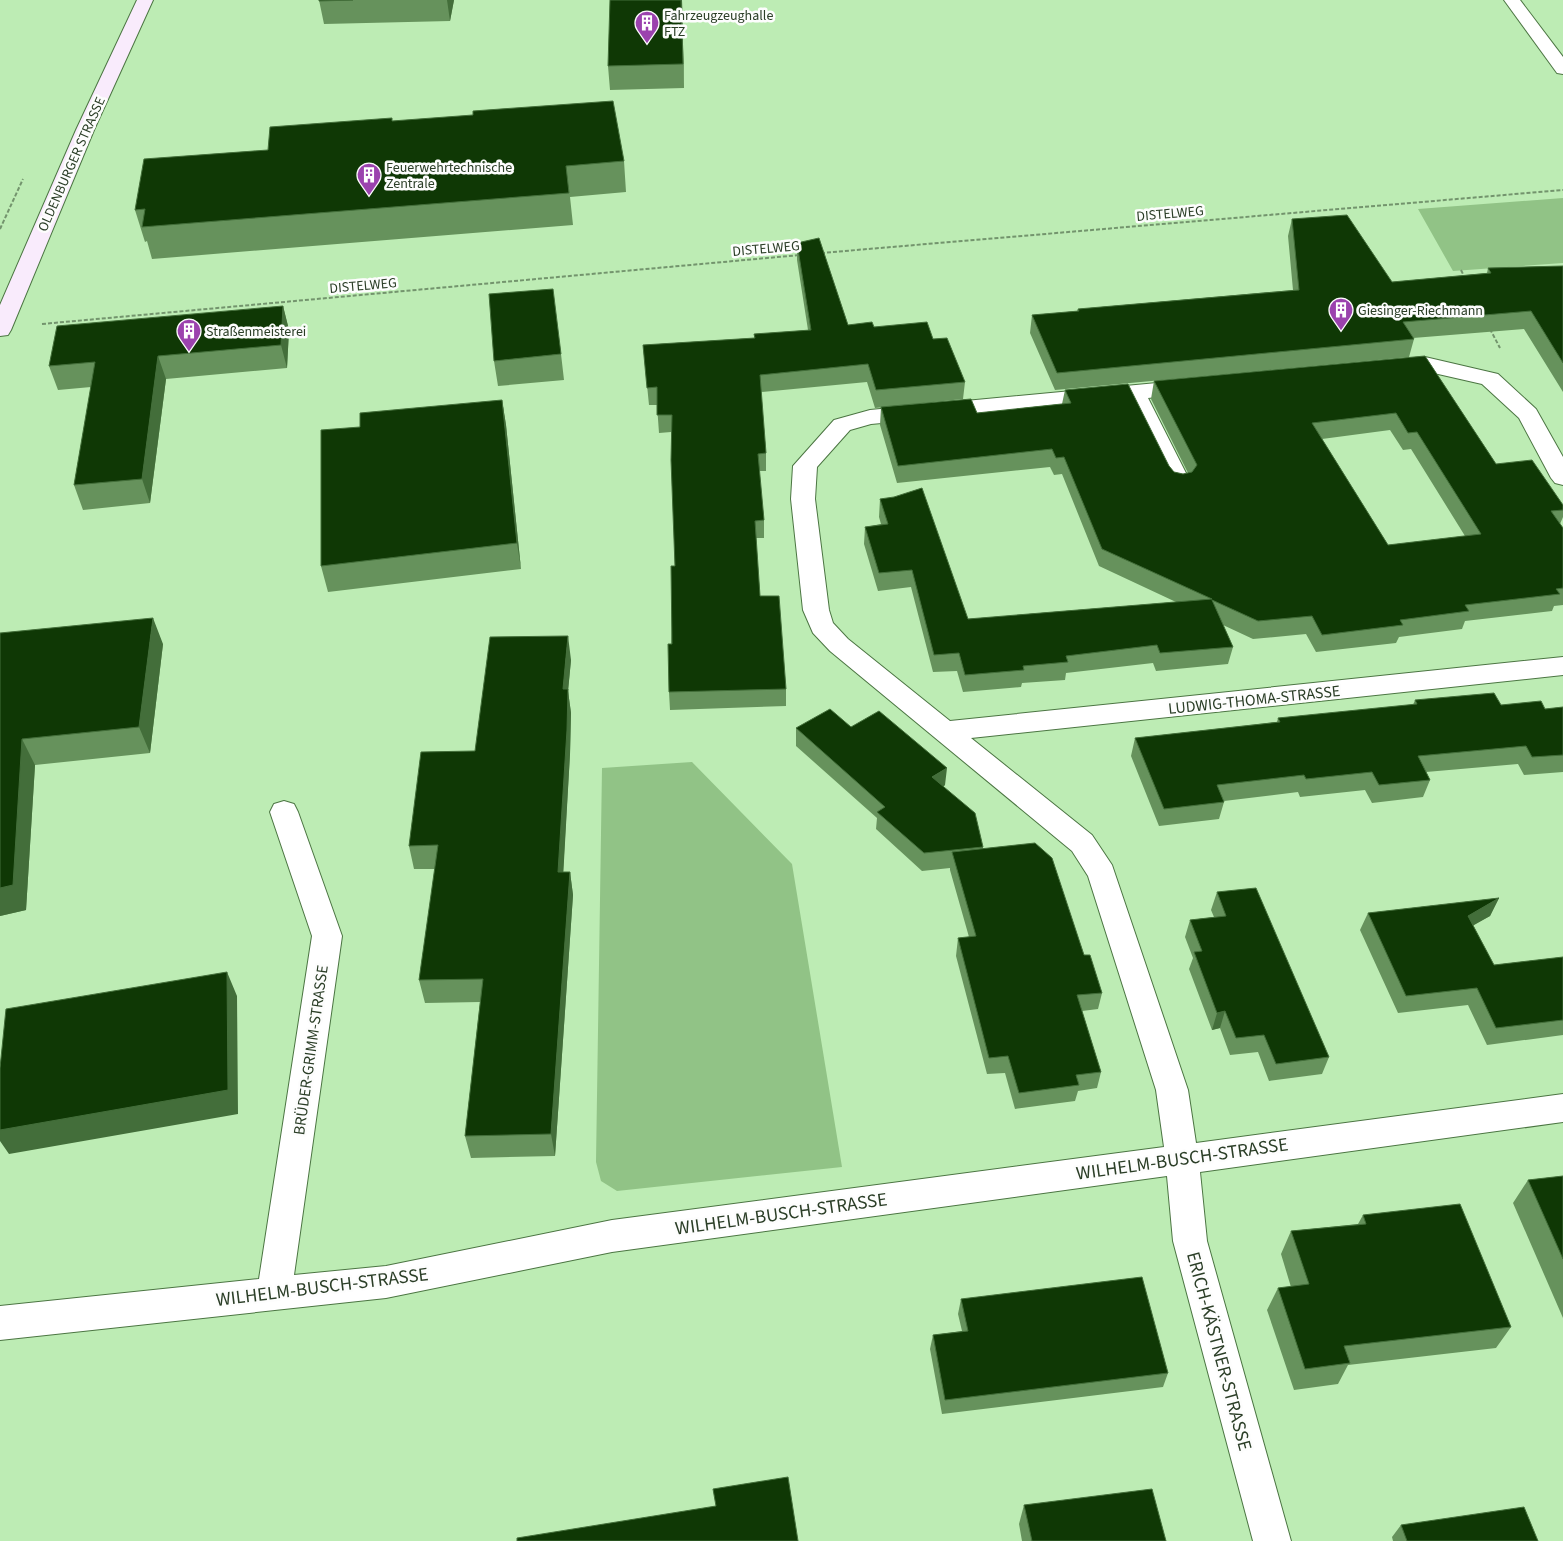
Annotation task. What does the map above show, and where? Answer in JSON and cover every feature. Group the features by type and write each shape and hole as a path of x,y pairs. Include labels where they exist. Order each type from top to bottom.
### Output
{"main road":[{"name":"OLDENBURGER STRASSE","path":"0,328 85,130 145,0"}],"street":[{"path":"1512,0 1563,69"},
{"path":"1376,369 1425,364 1490,379 1528,414 1563,478"},
{"path":"1182,1158 1172,1090 1102,873 1082,843 838,645 822,627 816,610 803,499 805,466 842,425 870,417 1212,384"},
{"path":"1134,392 1179,483"},
{"name":"LUDWIG-THOMA-STRASSE","path":"945,731 1563,666"},
{"name":"BRÜDER-GRIMM-STRASSE","path":"274,1293 327,936 284,812"},
{"name":"WILHELM-BUSCH-STRASSE","path":"0,1323 386,1282 612,1236 1563,1108"},
{"name":"ERICH-KÄSTNER-STRASSE","path":"1182,1158 1190,1241 1272,1541"}],"path":[{"name":"DISTELWEG","path":"819,253 1563,190"},
{"name":"DISTELWEG","path":"0,328 809,254"},
{"path":"1461,270 1465,279"},
{"path":"1488,323 1501,350 1490,379"}],"green space":[{"path":"1563,198 1563,263 1453,271 1418,209"},
{"path":"692,762 792,864 842,1167 617,1191 601,1181 596,1162 602,768"}],"building":[{"path":"319,0 353,0 319,1"},
{"name":"Fahrzeugzeughalle FTZ","path":"610,0 681,0 683,64 608,66"},
{"path":"613,101 624,161 566,166 569,193 142,227 145,209 135,210 144,159 268,150 270,127 392,118 392,121 473,115 473,111"},
{"path":"1347,215 1392,282 1491,273 1488,268 1563,266 1563,363 1531,311 1403,322 1414,339 1057,373 1032,315 1079,311 1078,309 1299,290 1292,219"},
{"path":"819,238 848,325 872,322 874,327 927,322 933,339 947,338 965,382 876,390 868,364 760,375 766,453 758,454 764,520 755,521 760,596 779,596 786,689 669,692 668,644 672,644 671,566 675,566 671,460 672,415 657,415 657,387 647,388 643,345 755,338 754,334 811,330 797,243"},
{"path":"553,289 561,354 494,361 489,294"},
{"path":"283,306 281,345 158,356 142,479 74,485 95,362 49,366 57,326"},
{"path":"1425,356 1496,464 1532,460 1563,505 1563,510 1551,511 1563,528 1563,588 1556,589 1560,594 1465,605 1469,611 1400,620 1403,625 1322,635 1312,616 1258,621 1212,600 1233,647 1160,653 1157,645 1066,656 1068,662 1023,666 1024,670 965,675 959,653 934,655 912,570 879,573 865,527 888,524 880,499 894,497 922,488 968,619 1212,599 1102,549 1064,457 1056,458 1052,449 898,466 881,407 971,399 977,413 1071,403 1065,390 1128,384 1169,466 1174,472 1183,474 1192,472 1197,465 1154,381","holes":["1396,413 1408,433 1417,432 1481,534 1388,545 1312,423"]},
{"path":"502,400 517,543 321,566 321,430 360,427 360,413"},
{"path":"153,618 139,727 22,739 13,885 0,888 0,633"},
{"path":"568,636 563,689 568,689 567,730 558,872 570,872 551,1134 465,1136 483,979 419,980 438,845 409,846 421,752 475,751 490,637"},
{"path":"1494,693 1501,705 1541,701 1545,709 1563,707 1563,755 1532,757 1526,746 1418,756 1430,780 1379,785 1372,772 1306,779 1304,775 1217,785 1224,802 1164,809 1135,738 1280,722 1278,718 1417,704 1415,700"},
{"path":"830,709 851,727 879,711 947,768 932,777 975,813 983,847 924,853 877,812 885,807 796,728"},
{"path":"1035,843 1052,858 1084,955 1090,955 1102,993 1077,995 1101,1072 1076,1075 1079,1085 1019,1093 1008,1056 989,1058 958,938 976,936 952,852"},
{"path":"1256,888 1329,1057 1276,1064 1264,1035 1236,1038 1225,1011 1217,1013 1194,952 1202,951 1190,920 1226,916 1217,892"},
{"path":"1499,898 1468,916 1494,965 1563,957 1563,1020 1496,1028 1477,988 1406,996 1368,913"},
{"path":"227,972 228,1090 0,1130 0,1068 6,1009"},
{"path":"1563,1176 1563,1259 1528,1180"},
{"path":"1460,1204 1511,1327 1344,1346 1350,1363 1305,1369 1278,1288 1309,1284 1291,1231 1366,1224 1363,1215"},
{"path":"1142,1277 1168,1373 945,1400 933,1335 968,1331 961,1299"},
{"path":"788,1477 798,1541 517,1541 517,1538 716,1506 713,1489"},
{"path":"1152,1489 1166,1541 1032,1541 1024,1505"},
{"path":"1524,1507 1538,1541 1407,1541 1401,1525"}],"place":[{"name":"Fahrzeugzeughalle FTZ","path":"647,44"},
{"name":"Feuerwehrtechnische Zentrale","path":"369,196"},
{"name":"Giesinger-Riechmann","path":"1341,331"},
{"name":"Straßenmeisterei","path":"189,352"}]}
